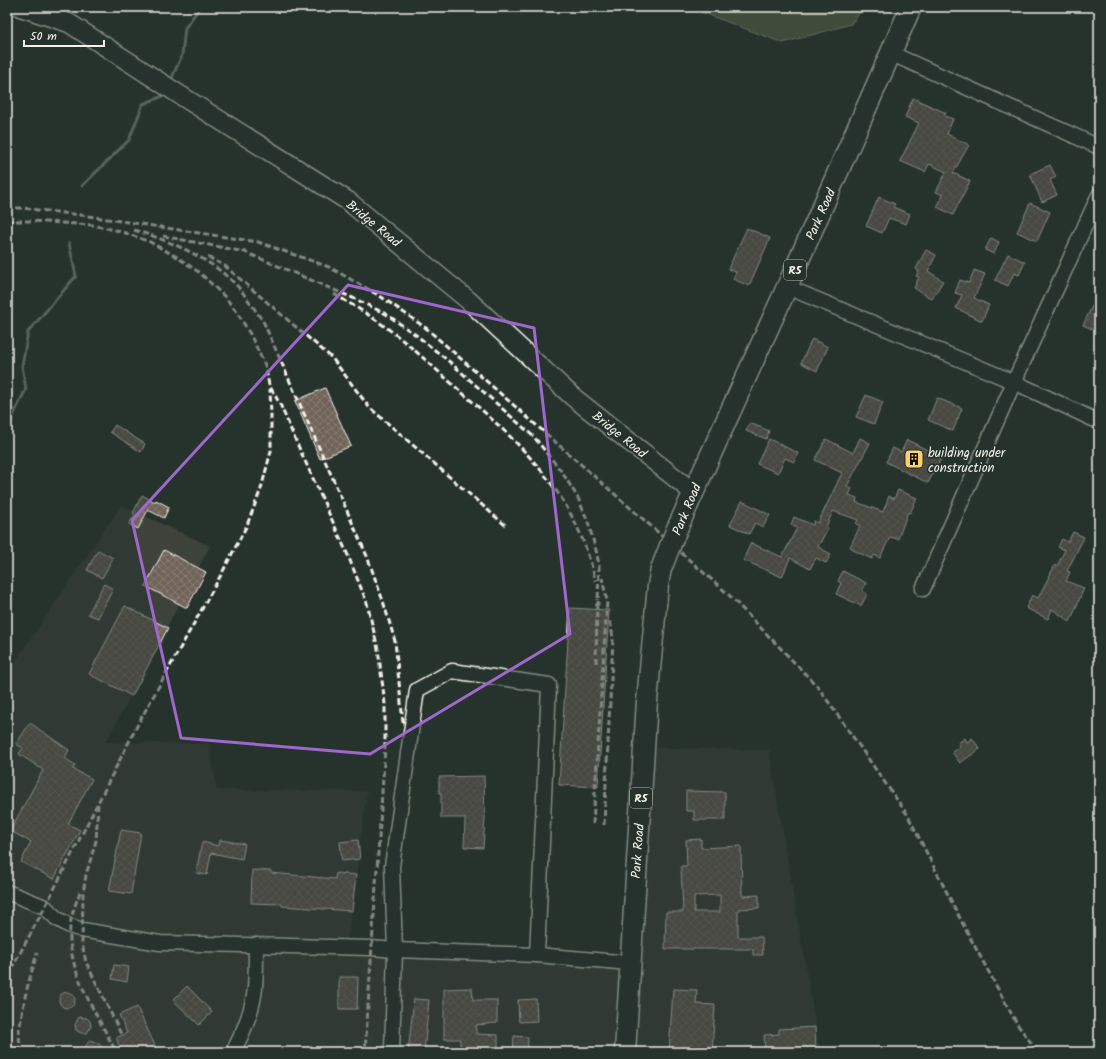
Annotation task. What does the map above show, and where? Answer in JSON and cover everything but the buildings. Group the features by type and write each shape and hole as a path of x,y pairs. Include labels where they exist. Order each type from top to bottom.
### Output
{"highway":[{"name":"Park Road","path":"625,1052 647,701 656,603 661,570 692,492 787,288 911,7"}],"main road":[{"name":"Bridge Road","path":"20,7 69,24 348,201 468,300 573,397 692,492"}],"street":[{"path":"890,53 1099,147"},
{"path":"923,589 1014,382 1099,195"},
{"path":"787,288 1014,382 1099,422"},
{"path":"392,1052 395,950 392,866 417,690 452,671 549,685 537,955"},
{"path":"7,892 45,907 56,918 70,926 82,930 160,942 371,948 537,955 630,963"},
{"path":"233,1052 242,1035 255,990 256,945"}],"highlighted area":[{"path":"348,285 534,328 570,634 370,754 181,738 132,520"}],"shaded area":[{"path":"121,505 210,546 106,742 209,744 217,790 367,791 347,944 635,960 655,748 769,750 820,1052 7,1052 7,674"}],"green space":[{"path":"697,7 864,7 851,24 783,43 701,12"}],"waterway":[{"path":"170,82 182,55 185,28 200,7"},
{"path":"82,186 129,140 143,104 163,96 165,92"},
{"path":"7,428 26,389 22,366 28,332 76,276 69,243"}],"railway":[{"path":"7,208 22,208 88,216 258,242 329,267 380,296 426,328 728,594 818,687 907,814 967,932 1017,1024 1038,1052"},
{"path":"7,221 92,225 120,231 150,242 177,257 200,273 225,297 237,312 250,334 265,365 269,385 280,404 347,553 367,603 378,649 385,704 385,747 365,1052"},
{"path":"134,230 191,252 217,268 239,288 264,323 367,556 383,601 395,641 403,723"},
{"path":"163,236 245,252 353,298 386,314 416,335 451,363 534,437 562,472 578,498 588,522 599,565 598,605"},
{"path":"208,257 225,266 332,358 369,407 505,525"},
{"path":"334,294 373,318 406,343 498,425 535,463 565,504 577,527 587,552 595,581"},
{"path":"7,977 45,907 139,722 247,525 261,489 271,451 270,389"},
{"path":"593,824 607,601 602,578"},
{"path":"596,663 597,599"},
{"path":"604,825 613,639 610,619"},
{"path":"98,804 96,841 86,875 83,893 82,944 86,962 121,1034"},
{"path":"80,892 70,927 70,944 73,960 78,976 92,1007 116,1052"},
{"path":"20,1052 19,1030 26,992 37,953"}],"place":[{"name":"building under construction","path":"914,459"}]}
